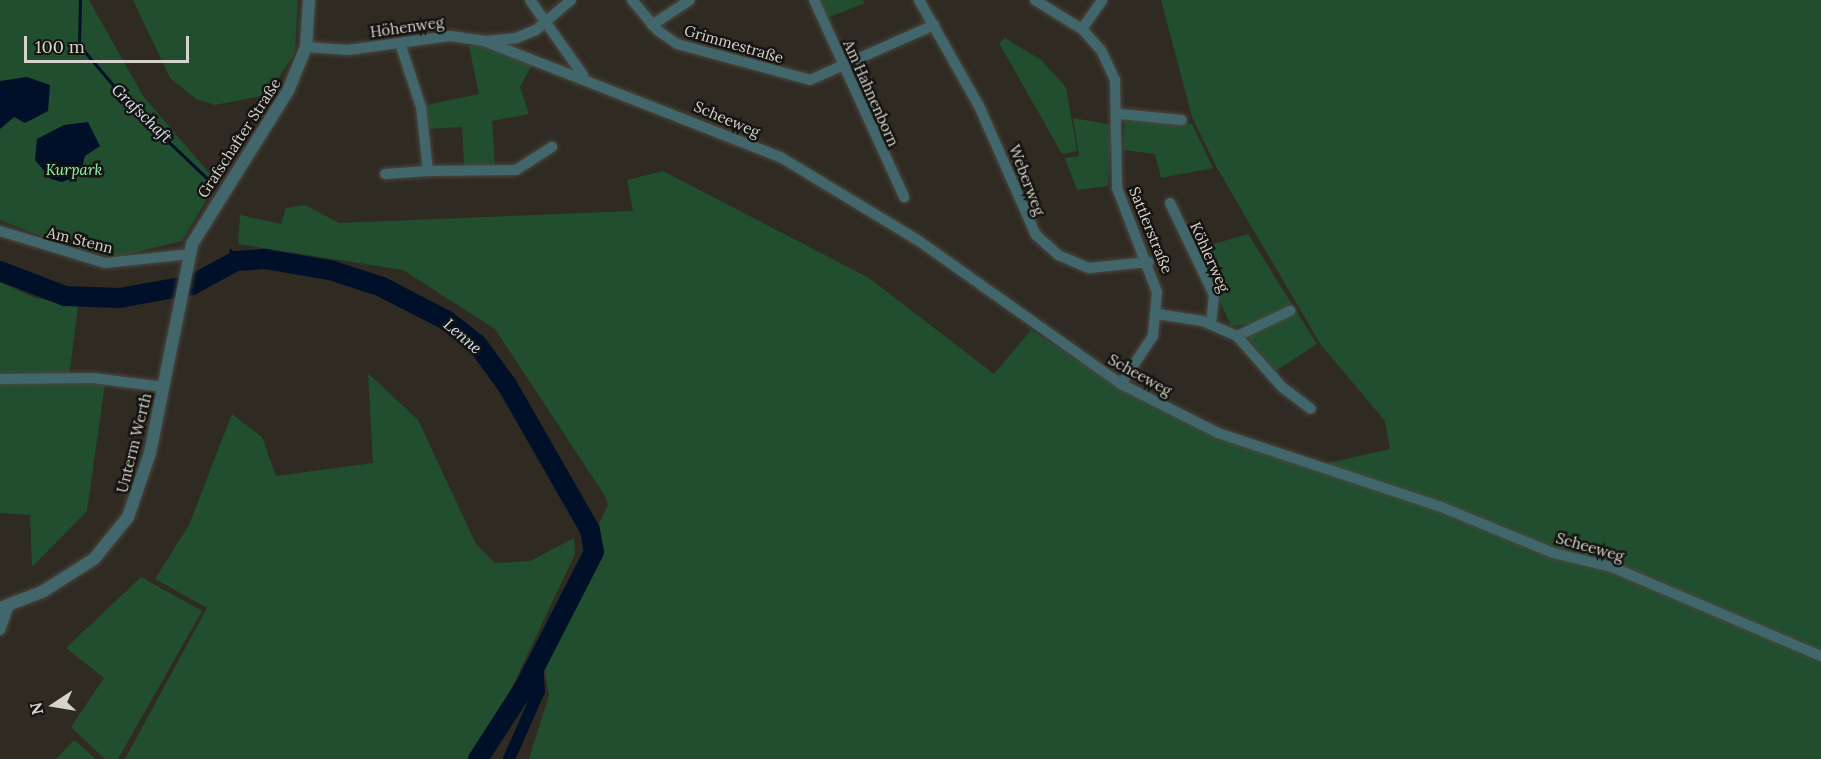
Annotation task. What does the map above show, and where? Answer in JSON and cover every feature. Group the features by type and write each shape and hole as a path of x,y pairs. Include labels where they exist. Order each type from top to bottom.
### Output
{"street":[{"name":"Grafschafter Straße","path":"176,323 189,258 216,201 288,91 306,47 309,0"},
{"path":"530,0 583,75"},
{"name":"Höhenweg","path":"306,47 348,50 450,36 484,41 525,36 545,23 571,0"},
{"name":"Grimmestraße","path":"632,0 652,25 677,44 803,79 816,80 843,67"},
{"path":"652,25 690,0"},
{"name":"Am Hahnenborn","path":"814,0 903,197"},
{"name":"Weberweg","path":"919,0 979,106 1036,235 1058,255 1089,268 1149,262"},
{"name":"Sattlerstraße","path":"1035,0 1082,29 1111,69 1120,114 1117,188 1149,262 1157,314 1153,336 1121,384"},
{"path":"1082,29 1102,0"},
{"path":"843,67 934,25"},
{"name":"Scheeweg","path":"484,41 583,75 803,170 919,241 1121,384 1218,433 1439,507 1553,553 1612,567 1821,656"},
{"path":"400,43 421,107 428,171"},
{"path":"1120,114 1182,120"},
{"path":"385,174 516,170 552,147"},
{"name":"Köhlerweg","path":"1170,203 1214,296 1211,324"},
{"name":"Am Stenn","path":"0,231 105,263 189,258"},
{"path":"1237,336 1290,311"},
{"path":"1157,314 1211,324 1237,336 1282,387 1311,409"},
{"name":"Unterm Werth","path":"4,607 62,581 116,537 143,480 176,323"},
{"path":"0,379 93,378 164,387"},
{"path":"0,630 4,607"}],"green space":[{"name":"Kurpark","path":"0,0 89,0 143,96 217,182 182,241 116,257 66,246 0,220"},
{"path":"133,0 298,0 295,53 267,95 215,105 196,99 170,78"},
{"path":"820,0 863,0 865,3 827,18"},
{"path":"1161,0 1821,0 1821,759 529,759 549,695 540,646 608,505 605,496 495,329 403,270 238,244 240,215 281,224 286,208 305,205 339,223 633,211 627,180 663,171 869,278 994,374 1031,330 1118,387 1315,466 1390,449 1385,421 1321,345 1217,168 1192,117"},
{"path":"1005,38 1041,60 1066,87 1077,151 1062,154 999,43"},
{"path":"479,44 533,63 520,87 529,114 492,121 495,165 464,167 462,127 429,129 426,105 479,94 469,46"},
{"path":"1073,118 1112,125 1108,186 1077,190 1065,158 1079,156"},
{"path":"1125,118 1192,124 1213,168 1161,178 1155,154 1123,150"},
{"path":"1248,234 1317,344 1274,372 1249,339 1251,324 1231,326 1196,249"},
{"path":"0,282 35,298 78,305 69,377 105,384 87,511 32,567 30,515 0,513"},
{"path":"368,373 418,420 476,544 495,563 530,561 574,538 575,554 478,759 125,759 207,608 155,579 189,525 232,414 262,437 276,476 373,463"},
{"path":"141,577 202,611 118,759 105,759 71,727 104,678 66,648"},
{"path":"74,740 96,759 56,759"}],"water":[{"path":"27,77 50,85 48,111 25,123 14,117 0,129 0,81"},
{"path":"88,122 100,146 85,156 80,175 62,182 51,179 35,160 37,139 64,125"}],"waterway":[{"name":"Grafschaft","path":"80,0 79,45 131,106 214,185"},
{"name":"Grafschaft","path":"230,250 236,261"},
{"name":"Lenne","path":"0,271 65,296 119,298 192,285 236,261 264,259 330,270 382,287 446,320 477,344 507,385 590,530 594,552 524,688 478,759"},
{"path":"509,759 539,691 537,664"}]}
